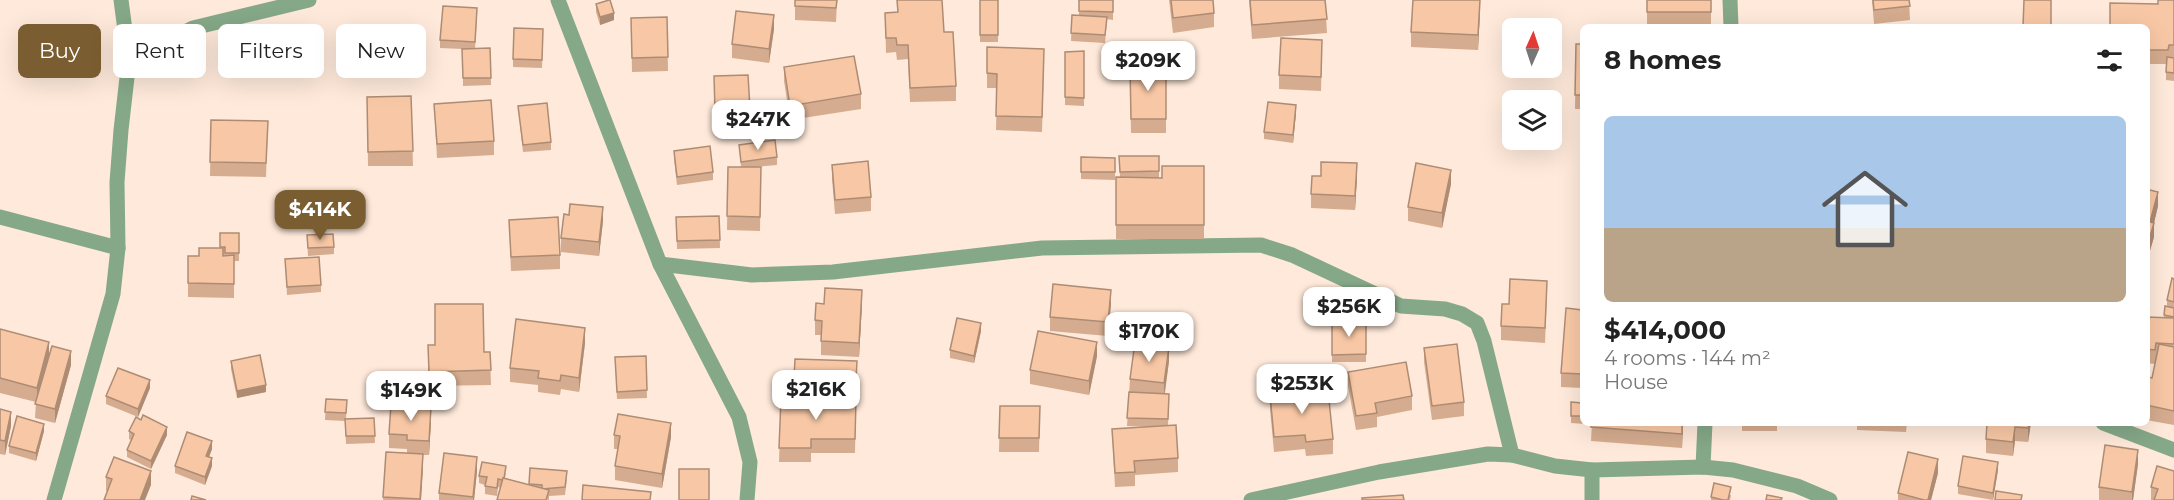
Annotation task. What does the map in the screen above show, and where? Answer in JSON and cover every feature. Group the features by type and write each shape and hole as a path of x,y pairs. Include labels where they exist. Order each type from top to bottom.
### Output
{"street":[{"path":"121,0 124,24"},
{"path":"206,25 309,0"},
{"path":"558,0 660,264 739,417 750,462 747,500"},
{"path":"1730,0 1731,24"},
{"path":"54,500 113,294 118,248 117,182 127,78"},
{"path":"0,217 118,248"},
{"path":"660,264 752,275 833,272 1042,248 1261,244 1292,255 1401,306 1445,309 1462,314 1477,323 1484,340 1512,455"},
{"path":"1703,466 1705,426"},
{"path":"2111,426 2174,450"},
{"path":"1251,500 1379,472 1488,454 1512,455 1555,466 1592,470 1703,466 1733,470 1797,486 1830,500"},
{"path":"1592,470 1592,500"}],"building":[{"path":"610,0 614,13 600,17 596,4"},
{"path":"795,0 837,0 836,8 795,6"},
{"path":"897,0 942,0 944,32 953,32 956,86 910,88 908,45 897,45 896,38 886,38 885,13 898,12"},
{"path":"980,0 998,0 998,35 980,35"},
{"path":"1079,0 1113,0 1113,12 1079,11"},
{"path":"1171,0 1213,0 1214,13 1173,18"},
{"path":"1250,0 1325,0 1327,19 1252,25"},
{"path":"1413,0 1480,0 1478,35 1411,32"},
{"path":"1647,0 1711,0 1711,12 1647,12"},
{"path":"1873,0 1909,0 1910,6 1874,10"},
{"path":"2024,0 2051,0 2051,24 2023,24"},
{"path":"2158,0 2174,0 2174,45 2169,45 2168,50 2150,50 2150,24 2110,24 2110,3 2158,4"},
{"path":"443,6 477,8 475,42 440,40"},
{"path":"736,11 774,15 769,49 732,44"},
{"path":"1072,15 1107,17 1105,35 1071,33"},
{"path":"667,17 668,57 632,58 631,18"},
{"path":"514,28 543,29 542,60 513,59"},
{"path":"1281,38 1322,40 1321,77 1279,75"},
{"path":"1576,44 1580,44 1580,95 1575,95"},
{"path":"987,47 1044,49 1042,117 996,116 997,74 987,73"},
{"path":"490,48 491,78 463,78 462,49"},
{"path":"1084,51 1084,98 1065,97 1065,52"},
{"path":"854,56 861,94 790,106 784,67"},
{"path":"2167,57 2174,58 2174,73 2166,72"},
{"path":"1130,66 1166,66 1166,119 1131,119"},
{"path":"748,75 750,109 715,110 714,76"},
{"path":"411,96 413,151 368,152 367,97"},
{"path":"491,100 494,141 437,144 434,104"},
{"path":"1268,102 1296,105 1293,135 1264,132"},
{"path":"547,103 551,142 523,145 518,106"},
{"path":"211,120 268,121 266,163 210,162"},
{"path":"775,140 777,157 741,162 739,145"},
{"path":"710,146 713,172 677,177 674,151"},
{"path":"1119,156 1159,156 1159,171 1120,172"},
{"path":"1081,157 1115,158 1115,172 1081,172"},
{"path":"868,161 871,197 835,200 832,165"},
{"path":"1321,162 1357,163 1355,196 1311,194 1312,176 1321,176"},
{"path":"1416,163 1451,170 1442,213 1408,207"},
{"path":"1162,166 1204,166 1204,225 1116,225 1116,177 1162,178"},
{"path":"728,167 761,167 760,217 727,216"},
{"path":"2150,190 2158,192 2150,222"},
{"path":"570,204 603,207 599,242 561,238 564,214 569,215"},
{"path":"719,216 720,240 677,241 676,217"},
{"path":"558,217 560,255 511,257 509,220"},
{"path":"2150,222 2154,223 2150,237"},
{"path":"220,233 239,233 239,253 225,253 225,247 220,247"},
{"path":"333,234 334,247 308,248 307,235"},
{"path":"199,248 223,248 223,256 234,255 234,284 188,283 188,256 199,256"},
{"path":"319,257 321,285 287,287 285,259"},
{"path":"2172,278 2174,279 2174,302 2167,300"},
{"path":"1510,279 1547,281 1545,328 1501,326 1502,304 1509,304"},
{"path":"1053,284 1111,290 1108,322 1050,317"},
{"path":"825,288 862,290 859,343 821,341 822,321 815,320 816,303 824,304"},
{"path":"435,304 483,304 484,352 490,352 491,370 429,372 428,345 435,345"},
{"path":"2165,306 2174,308 2174,317 2164,315"},
{"path":"1566,308 1580,310 1580,374 1561,373"},
{"path":"2150,317 2174,318 2174,344 2156,343 2155,350 2150,349"},
{"path":"957,318 981,323 974,356 950,350"},
{"path":"516,319 585,328 579,378 561,375 560,381 538,378 539,371 510,368"},
{"path":"1366,321 1366,354 1332,355 1332,322"},
{"path":"0,329 49,342 37,388 0,378"},
{"path":"1038,331 1097,342 1089,381 1030,370"},
{"path":"1135,342 1169,347 1164,383 1130,379"},
{"path":"1457,344 1464,402 1432,406 1424,348"},
{"path":"2159,344 2174,347 2174,411 2150,406 2150,378 2152,378"},
{"path":"52,346 71,351 55,409 35,404"},
{"path":"260,355 266,385 237,391 231,361"},
{"path":"646,356 647,390 617,392 615,357"},
{"path":"795,359 857,361 856,380 794,378"},
{"path":"1406,362 1412,396 1375,403 1377,413 1356,416 1348,372"},
{"path":"118,368 150,380 138,409 106,396"},
{"path":"1328,390 1333,439 1306,442 1305,435 1274,437 1270,395"},
{"path":"1129,392 1169,394 1168,419 1127,418"},
{"path":"781,398 856,399 855,439 811,439 811,448 779,448"},
{"path":"326,399 347,400 346,413 325,412"},
{"path":"1571,402 1580,403 1580,416 1571,416"},
{"path":"391,404 431,407 429,441 407,440 407,435 389,434"},
{"path":"1000,406 1040,406 1039,438 999,438"},
{"path":"0,409 11,412 5,441 0,440"},
{"path":"618,414 671,423 662,474 615,466 620,436 614,435"},
{"path":"143,415 167,427 151,461 127,450 134,434 129,431 136,417 141,420"},
{"path":"17,416 44,424 36,453 9,446"},
{"path":"374,418 375,436 346,436 345,419"},
{"path":"1176,425 1178,458 1134,461 1135,472 1115,473 1112,429"},
{"path":"1682,426 1682,434 1591,427"},
{"path":"1987,426 2028,426 2028,428 2015,427 2013,442 1986,439"},
{"path":"187,432 212,441 206,456 212,458 205,477 175,466"},
{"path":"2105,445 2138,450 2132,492 2099,487"},
{"path":"386,452 423,454 420,499 383,497"},
{"path":"1908,452 1938,459 1928,500 1898,493"},
{"path":"444,453 477,457 473,497 439,493"},
{"path":"1963,456 1998,462 1993,493 1958,486"},
{"path":"114,457 151,471 140,500 104,500 112,479 106,477"},
{"path":"482,462 506,466 504,478 498,479 497,488 485,486 487,477 479,476"},
{"path":"2157,466 2174,471 2174,500 2154,500 2158,489 2151,487"},
{"path":"530,468 567,471 565,487 542,489 542,485 529,484"},
{"path":"679,469 709,469 709,500 679,500"},
{"path":"503,478 549,490 546,500 497,500"},
{"path":"1714,483 1731,487 1728,500 1711,497"},
{"path":"583,485 651,492 650,500 582,500"},
{"path":"1996,491 2022,495 2021,500 1995,500"},
{"path":"1403,495 1404,500 1362,500 1362,498"},
{"path":"1767,495 1782,498 1781,500 1766,500"},
{"path":"192,496 206,500 191,500"}]}
